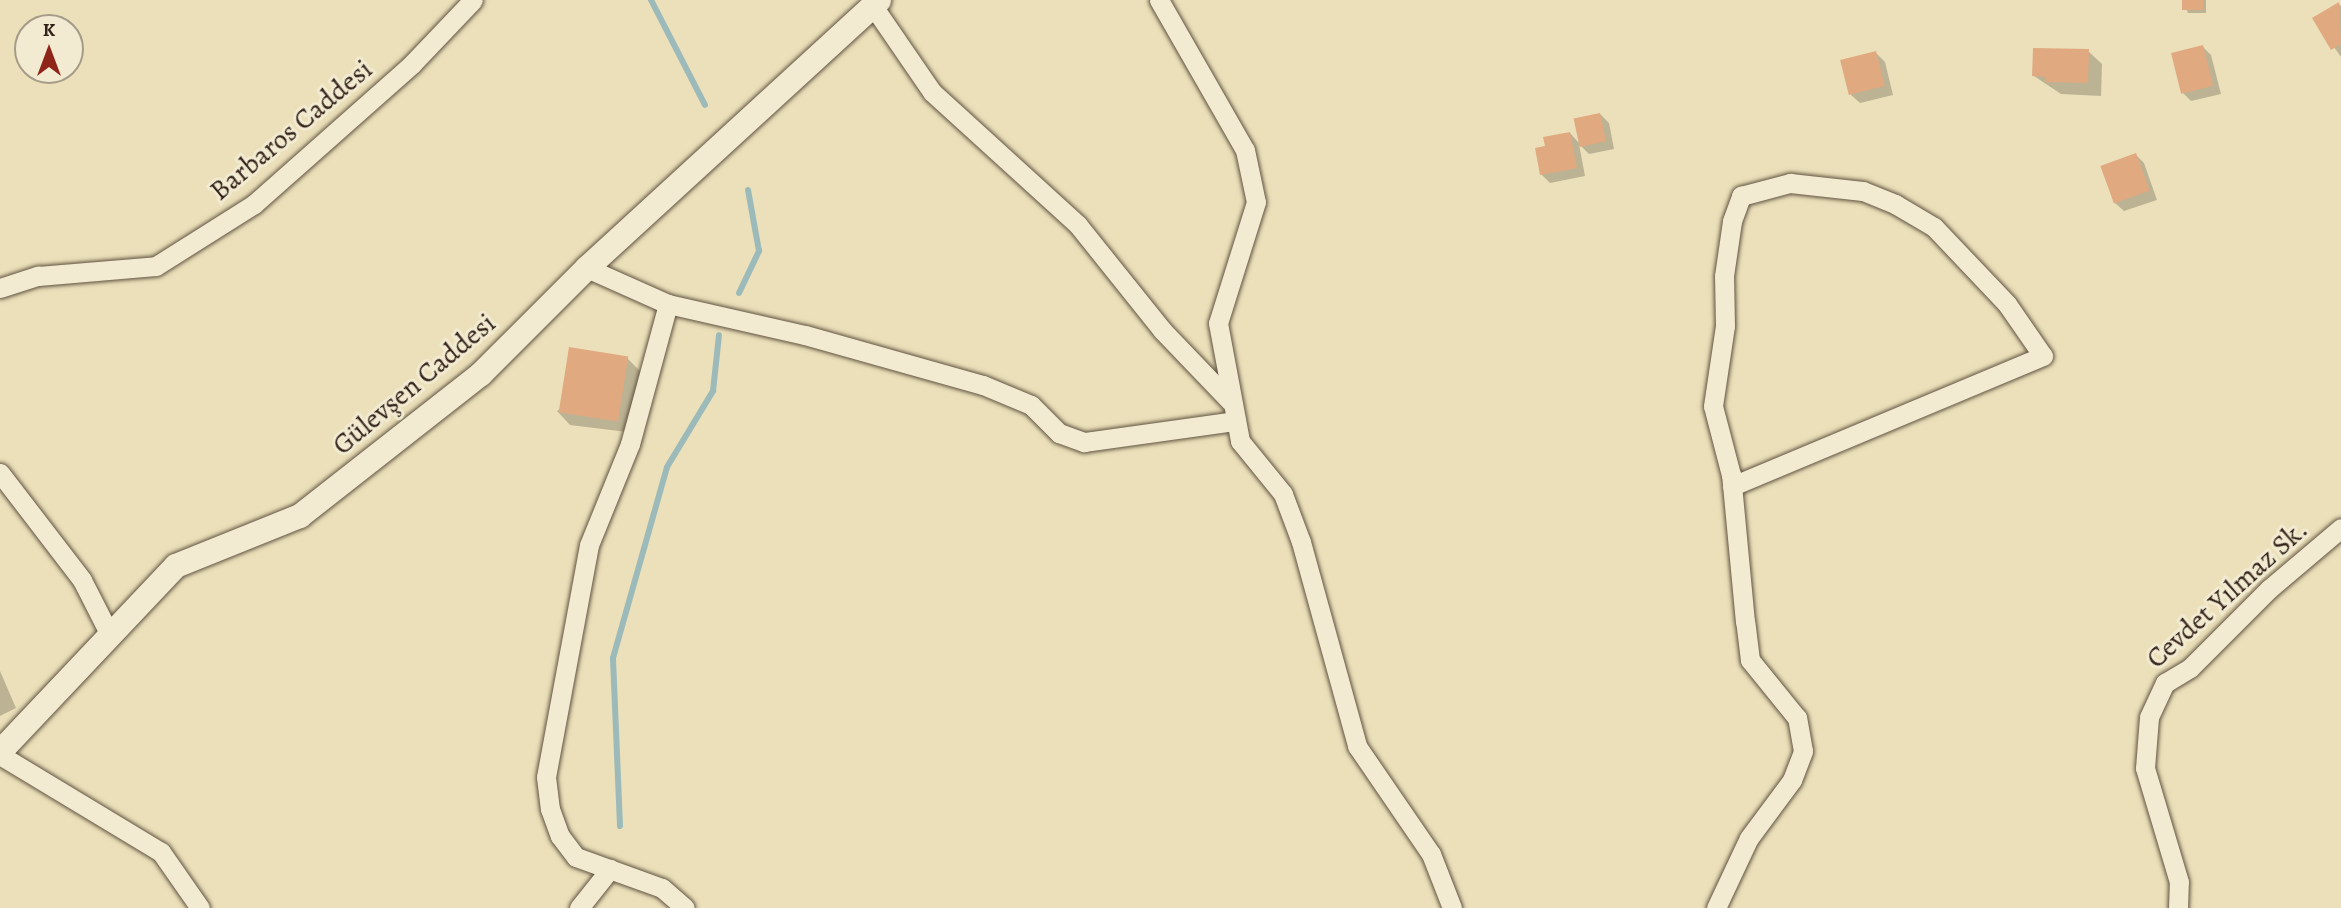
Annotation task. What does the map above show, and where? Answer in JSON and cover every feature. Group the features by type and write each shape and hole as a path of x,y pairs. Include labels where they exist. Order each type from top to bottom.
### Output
{"street":[{"name":"Barbaros Caddesi","path":"0,288 38,276 156,266 254,205 412,64 473,0"},
{"path":"1158,0 1245,150 1256,202 1218,323 1240,441 1283,494 1301,542 1357,746 1431,854 1452,908"},
{"path":"876,3 932,92 1078,225 1162,330 1233,412"},
{"name":"Gülevşen Caddesi","path":"0,753 109,633 176,566 300,516 481,374 587,268 876,3"},
{"path":"1716,908 1749,838 1792,780 1803,751 1797,718 1750,660 1732,486 1713,406 1725,326 1724,276 1732,220 1741,197 1790,183 1863,191 1895,204 1934,227 2007,304 2043,356 1732,486"},
{"path":"587,268 668,304 805,335 983,385 1031,405 1059,433 1084,442 1233,412"},
{"path":"668,304 630,444 589,545 546,777 550,809 560,836 576,857 662,888 685,908"},
{"path":"0,473 82,580 109,633"},
{"name":"Cevdet Yılmaz Sk.","path":"2178,908 2179,882 2145,768 2149,717 2165,683 2190,668 2269,589 2341,528"},
{"path":"0,753 161,852 200,908"},
{"path":"579,908 610,869"}],"building":[{"path":"2182,0 2203,0 2203,10 2182,10"},
{"path":"2339,2 2341,44 2331,50 2312,18"},
{"path":"2203,45 2213,86 2181,94 2171,53"},
{"path":"2033,48 2089,49 2088,83 2046,82 2046,77 2032,76"},
{"path":"1876,51 1885,86 1849,95 1840,60"},
{"path":"1600,113 1606,141 1580,147 1574,119"},
{"path":"1570,132 1577,168 1540,175 1535,148 1545,146 1543,137"},
{"path":"2136,153 2150,191 2114,204 2100,166"},
{"path":"569,347 628,356 618,422 559,412"}],"waterway":[{"path":"651,0 705,105"},
{"path":"739,293 759,251 748,190"},
{"path":"620,826 613,658 667,467 713,391 719,335"}]}
